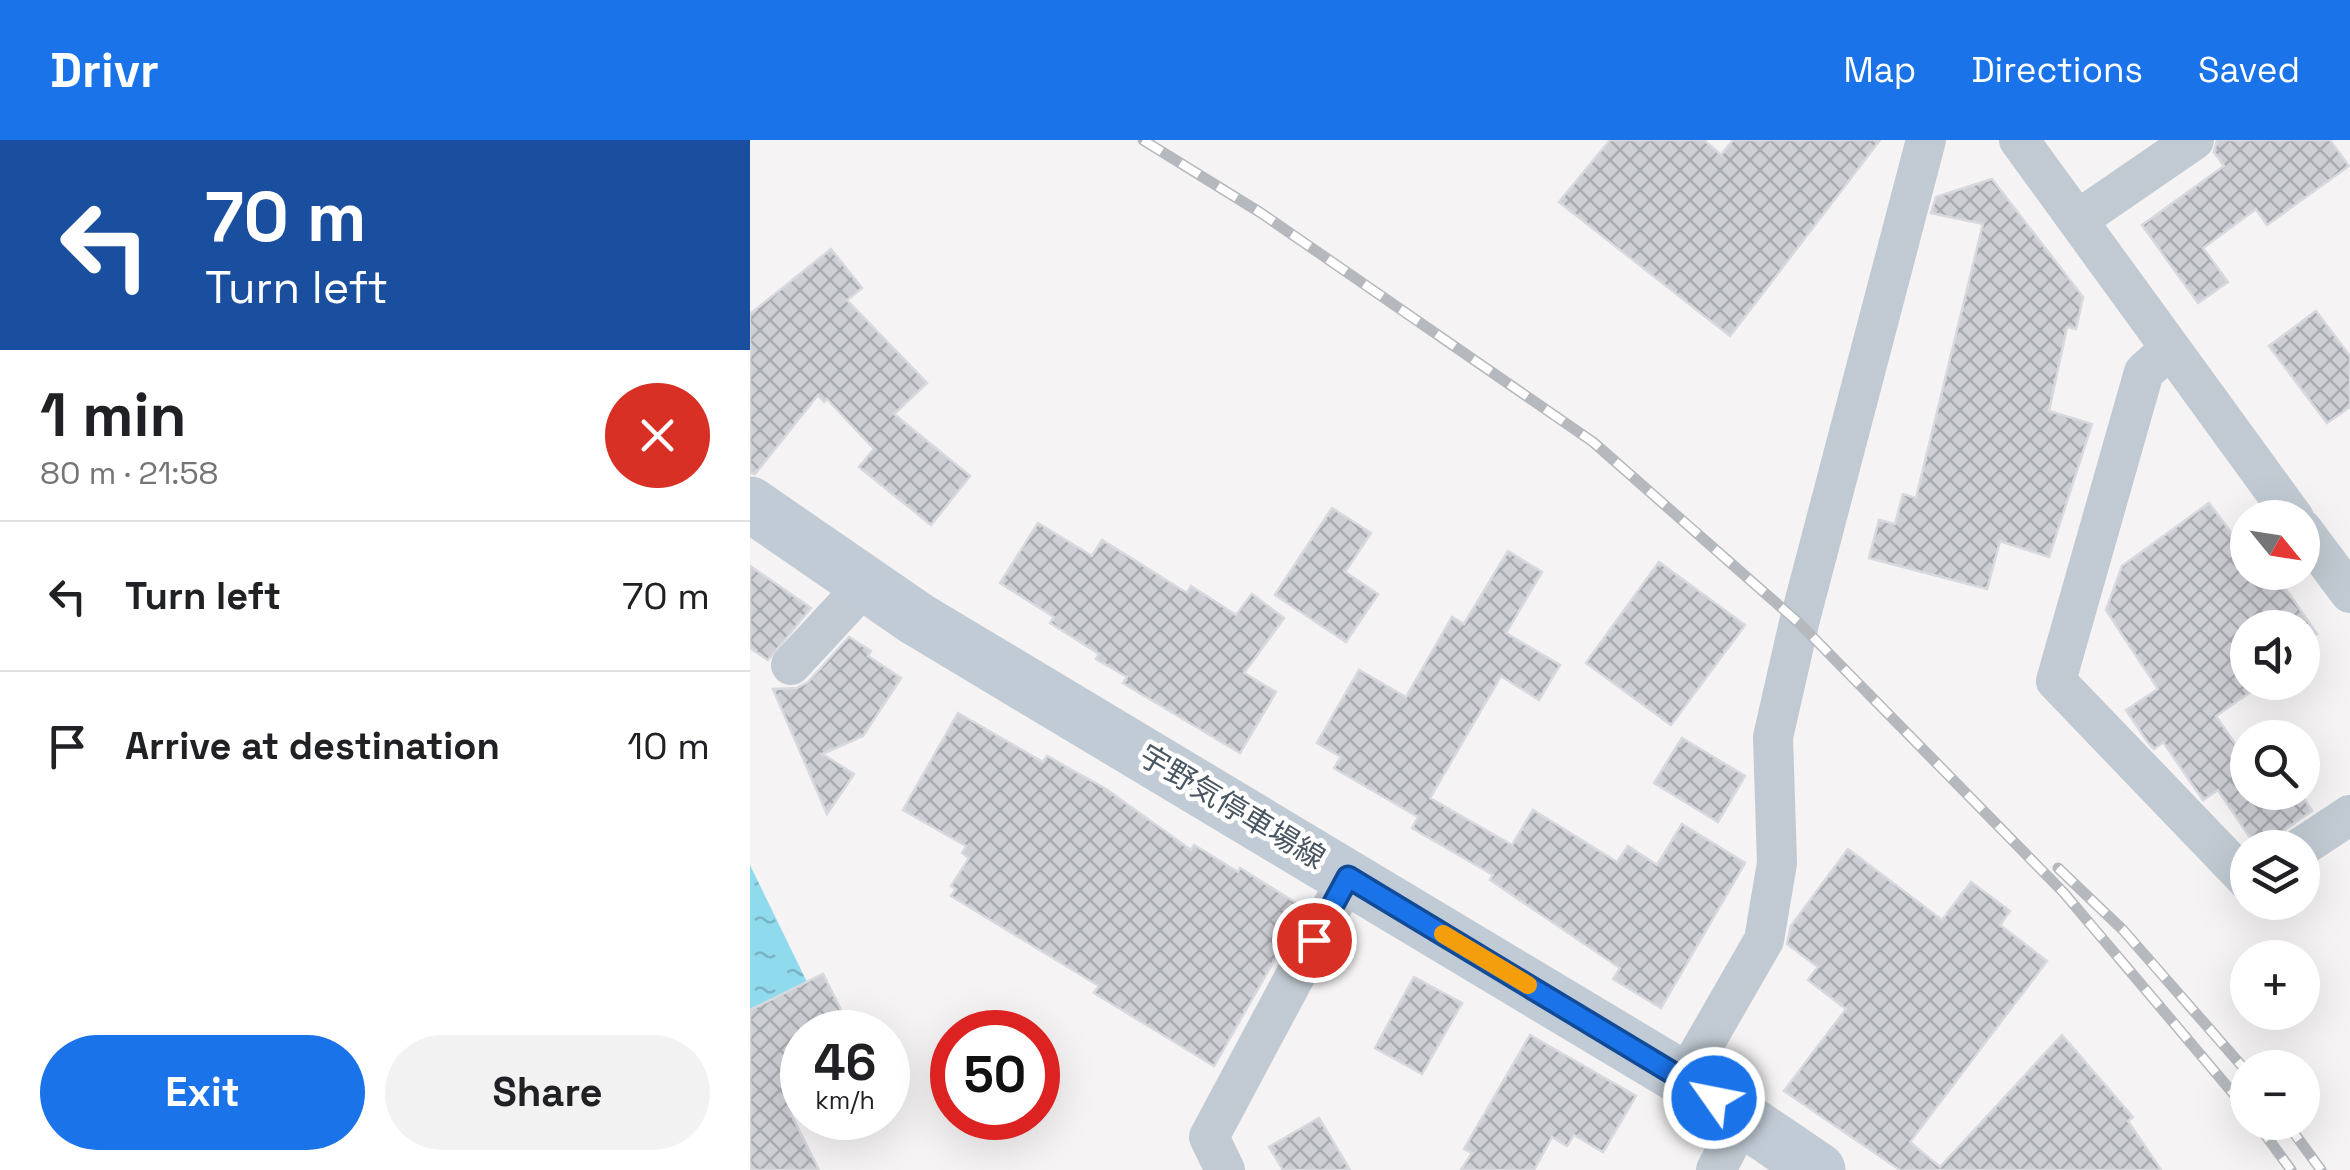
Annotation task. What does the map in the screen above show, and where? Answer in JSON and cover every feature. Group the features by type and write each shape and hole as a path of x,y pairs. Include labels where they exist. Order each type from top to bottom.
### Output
{"main road":[{"name":"宇野気停車場線","path":"750,504 917,619 1684,1079 1818,1170"}],"street":[{"path":"1684,1079 1764,940 1777,864 1773,737 1798,622 1926,140"},
{"path":"2019,140 2281,500"},
{"path":"2079,219 2194,140"},
{"path":"2170,350 2144,372 2056,680 2230,862"},
{"path":"2320,553 2350,593"},
{"path":"791,665 866,584"},
{"path":"2320,835 2350,816"},
{"path":"1225,1170 1209,1137 1348,877"},
{"path":"1716,1170 1743,1118"}],"water":[{"path":"750,865 807,982 750,1010"}],"building":[{"path":"1610,140 1704,140 1721,155 1733,140 1880,140 1730,336 1559,202"},
{"path":"2217,140 2330,140 2349,166 2267,225 2256,209 2203,248 2228,282 2198,303 2142,225 2224,166 2214,152"},
{"path":"1992,179 2083,297 2076,329 2067,327 2049,411 2092,424 2049,557 2000,541 1987,589 1869,558 1879,520 1895,524 1903,494 1916,498 1983,224 1931,213 1936,197"},
{"path":"831,249 862,288 847,300 927,383 894,414 970,476 931,525 859,467 874,449 827,399 824,402 818,395 755,474 750,473 750,314"},
{"path":"2316,311 2350,356 2350,407 2327,423 2269,346"},
{"path":"2209,503 2230,531 2230,590 2287,590 2300,610 2230,610 2230,700 2239,700 2216,716 2230,737 2230,808 2218,790 2203,800 2163,742 2154,749 2126,710 2158,689 2106,610 2122,566"},
{"path":"1332,508 1371,533 1345,572 1378,594 1346,642 1275,595"},
{"path":"1038,523 1092,556 1102,540 1187,593 1191,586 1236,615 1252,594 1284,618 1244,673 1276,692 1240,753 1123,683 1127,677 1096,659 1099,654 1050,623 1054,617 1000,583"},
{"path":"1508,551 1542,572 1506,633 1560,665 1539,700 1501,676 1430,798 1512,845 1533,810 1617,862 1628,846 1657,865 1682,824 1745,863 1661,1008 1613,979 1620,968 1490,880 1493,875 1412,828 1418,817 1334,768 1341,757 1317,743 1359,670 1406,697 1452,617 1464,624"},
{"path":"1659,562 1745,625 1671,725 1586,663"},
{"path":"750,566 811,608 768,660 750,648"},
{"path":"849,637 871,651 868,656 901,678 863,736 822,754 854,774 827,814 773,689 797,688 808,682"},
{"path":"958,713 1043,762 1047,756 1106,789 1191,850 1194,845 1238,872 1240,868 1304,908 1214,1066 1094,993 1099,986 951,896 956,889 951,886 969,858 962,853 966,846 903,810"},
{"path":"1682,738 1745,776 1718,822 1654,783"},
{"path":"2231,810 2312,811 2285,830 2245,830"},
{"path":"1848,849 1942,920 1971,882 2010,911 2000,925 2047,961 1910,1142 1940,1167 2062,1035 2133,1117 2128,1121 2161,1170 1900,1170 1784,1091 1846,1009 1808,980 1818,967 1787,944 1791,926"},
{"path":"823,974 841,1010 780,1010 780,1140 804,1140 819,1170 750,1170 750,1010"},
{"path":"1414,977 1462,1003 1422,1074 1375,1048"},
{"path":"1530,1035 1636,1096 1603,1152 1574,1135 1567,1146 1552,1137 1534,1170 1461,1170 1472,1153 1464,1149"},
{"path":"1319,1118 1350,1170 1283,1170 1269,1147"}],"railway":[{"path":"1143,140 1261,213 1593,442 1799,623 2064,893 2230,1090"},
{"path":"2058,868 2123,930 2230,1052"},
{"path":"2269,1140 2291,1170"},
{"path":"2299,1140 2321,1170"}],"slow traffic":[{"path":"1443,934 1528,985"}],"route":[{"path":"1314,940 1348,877 1714,1098"}]}
